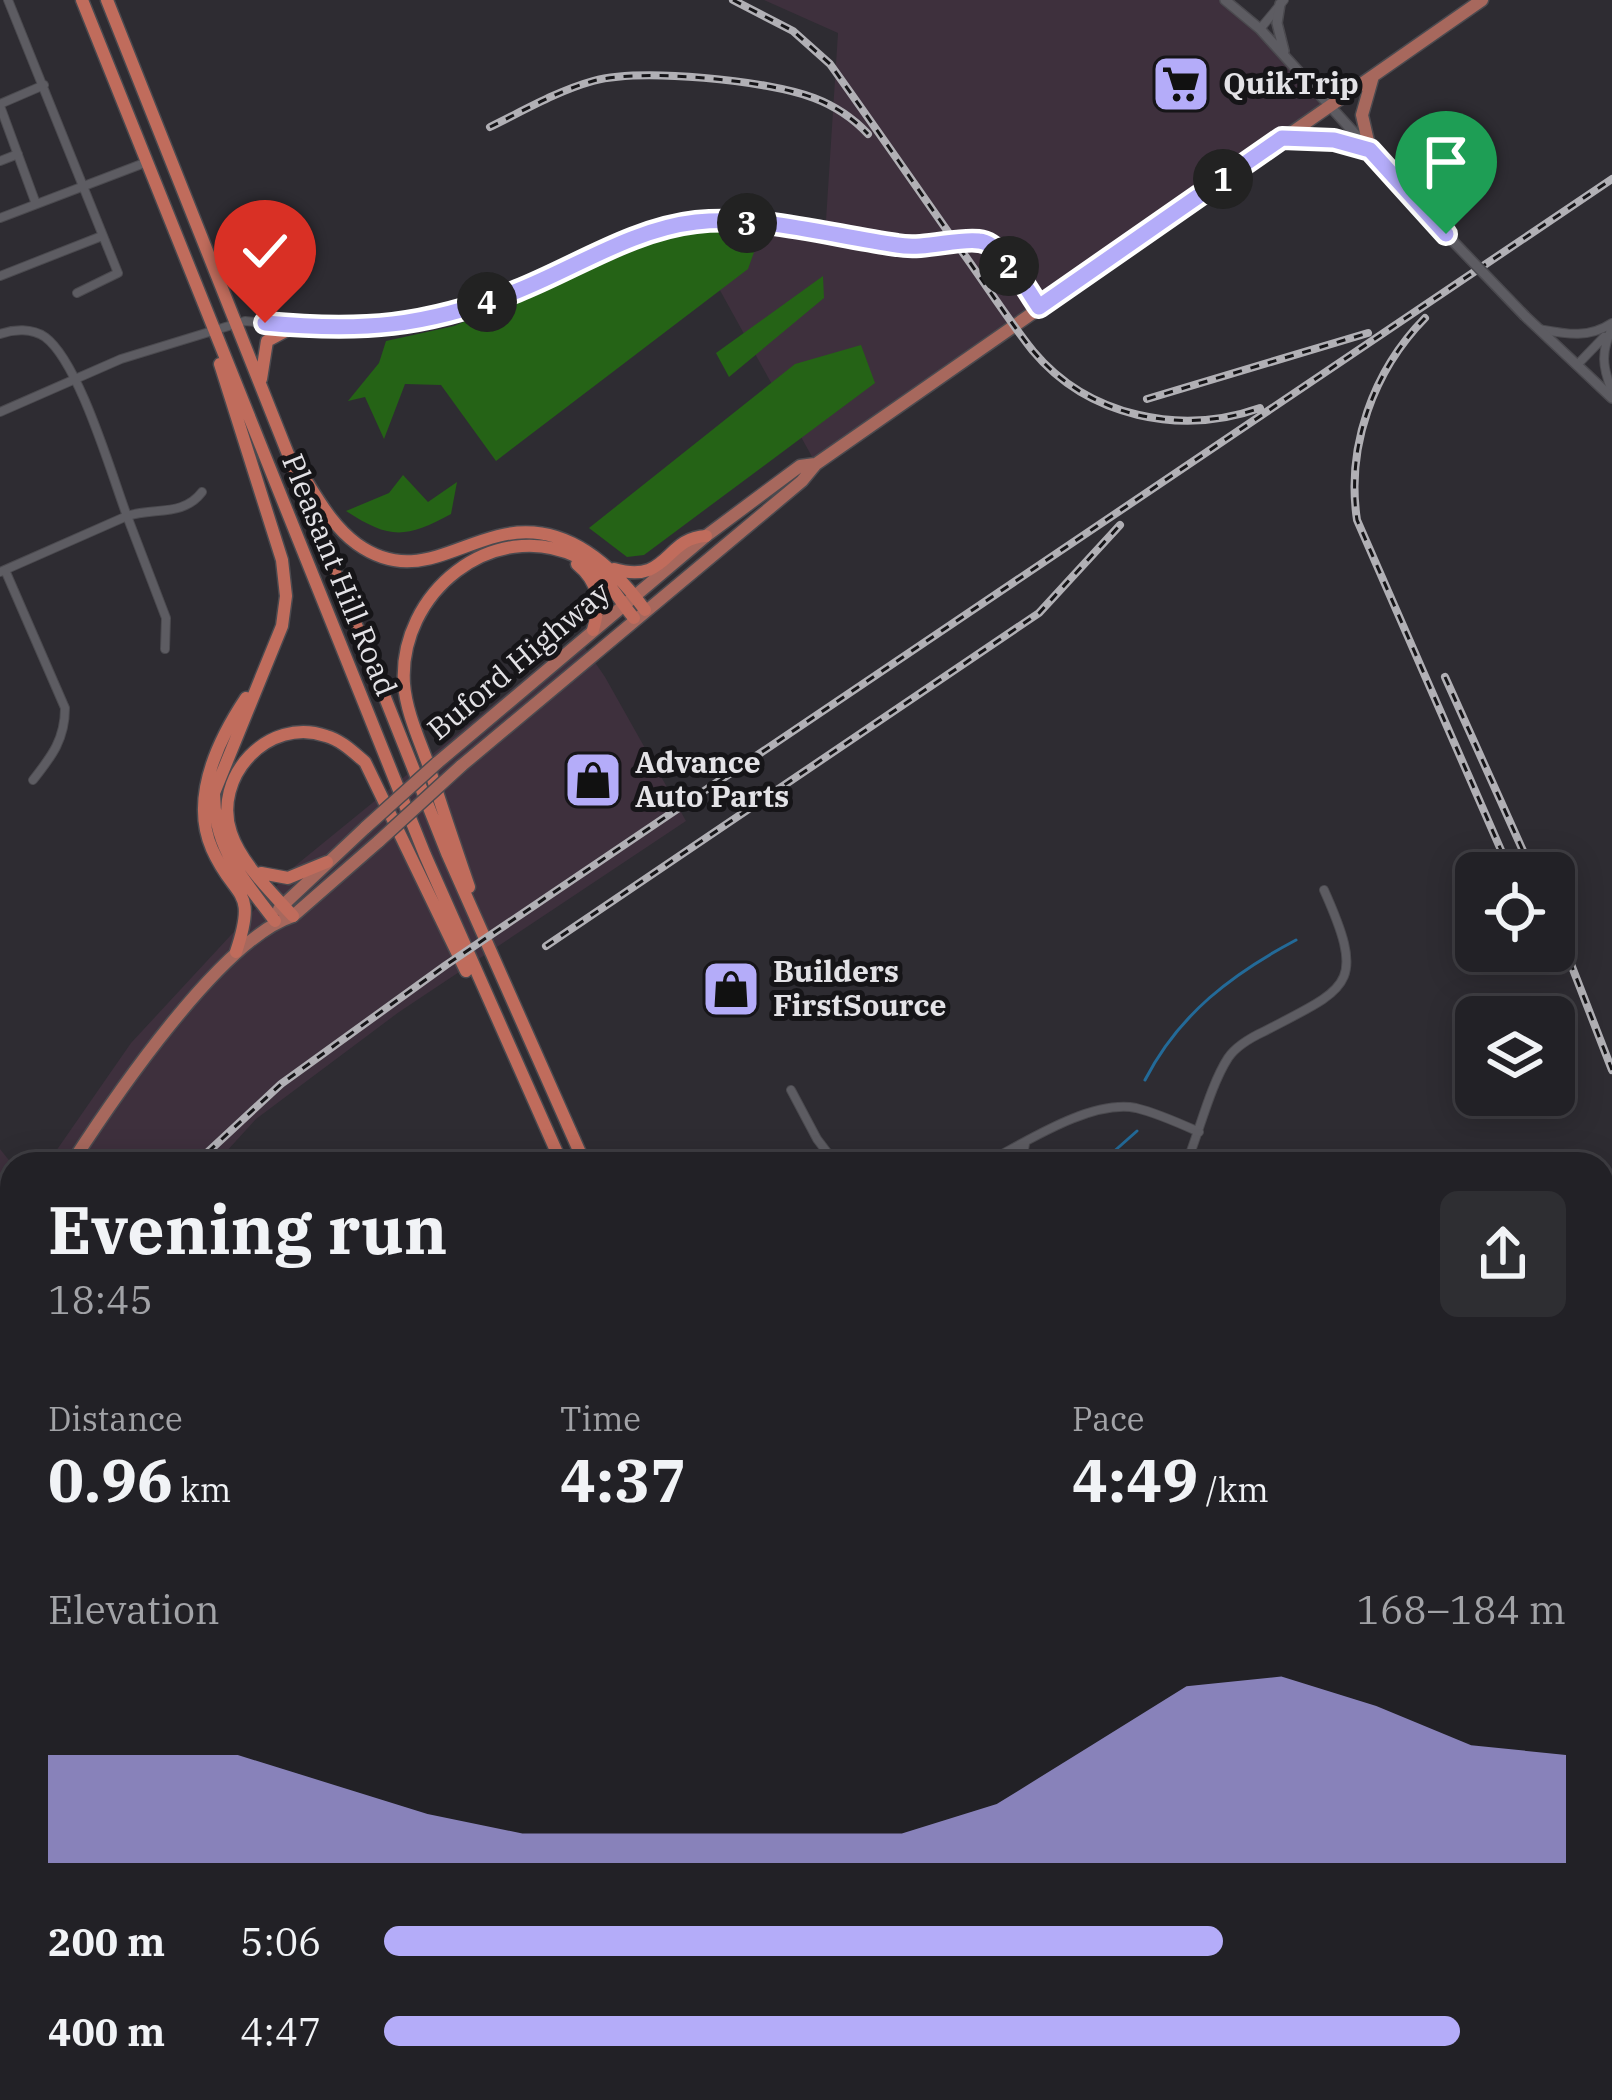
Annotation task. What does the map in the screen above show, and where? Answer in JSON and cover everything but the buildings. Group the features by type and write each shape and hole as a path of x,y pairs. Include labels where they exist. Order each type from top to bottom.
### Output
{"highway":[{"name":"Pleasant Hill Road","path":"82,0 425,855 556,1152"},
{"name":"Pleasant Hill Road","path":"107,0 502,985 579,1152"},
{"path":"262,392 267,341 295,326"},
{"path":"213,328 214,346 282,560 286,596 282,626 214,794 214,822 221,847 275,921"},
{"path":"284,445 341,531 382,556 423,561 499,536 528,532 580,545 612,568 633,574 650,572 693,537 706,536"},
{"path":"502,985 411,715 404,685 406,652 435,591 461,567 496,548 549,547 579,558 600,571 639,614"},
{"path":"461,567 526,550 574,562 596,588 599,601 592,630"},
{"path":"612,568 628,600"},
{"path":"236,952 247,921 244,904 240,889 213,853 202,807 231,721 267,667"},
{"path":"292,916 231,835 226,809 238,768 259,746 293,733 322,734 365,762 472,983 504,1038"},
{"path":"254,869 289,878 327,862"}],"main road":[{"name":"Buford Highway","path":"79,1152 138,1066 236,952 275,921 292,916 460,766 802,481 816,464 1482,0"},
{"path":"1282,138 1334,140 1370,150 1362,116 1373,74"},
{"name":"Buford Highway","path":"275,921 281,903 592,630 800,466 816,464"}],"street":[{"path":"8,0 118,273 76,293"},
{"path":"1225,0 1260,28 1536,328 1612,394"},
{"path":"1260,28 1282,2"},
{"path":"1282,2 1277,23 1285,56"},
{"path":"36,204 0,105 44,85"},
{"path":"0,161 18,154"},
{"path":"0,218 148,161"},
{"path":"0,412 121,359 235,323 348,330 432,320 517,291 617,246 694,222 734,222 903,247 981,240 997,249 1039,307"},
{"path":"0,276 102,236"},
{"path":"1536,328 1579,336 1612,326"},
{"path":"1576,367 1612,326"},
{"path":"1612,326 1603,348 1612,394"},
{"path":"0,334 14,329 43,336 75,380 166,618 165,649"},
{"path":"33,780 56,752 65,726 64,708 3,571 128,515 183,508 202,492"},
{"path":"1191,1152 1228,1057 1248,1040 1323,1003 1337,988 1347,951 1324,890"},
{"path":"790,1090 827,1152"},
{"path":"1006,1152 1069,1120 1119,1108 1135,1108 1199,1132"},
{"path":"1024,1152 1026,1142"}],"shaded area":[{"path":"764,0 1225,0 1330,105 816,464 685,227 825,236 838,33"},
{"path":"577,636 686,821 399,1012 256,1119 226,1152 55,1152 131,1043 295,866"}],"green space":[{"path":"725,229 758,241 748,269 496,461 441,385 405,384 384,439 365,397 348,401 379,363 386,341 454,326 667,237"},
{"path":"823,276 824,298 729,377 716,353"},
{"path":"861,345 875,383 644,555 627,557 589,528 795,364"},
{"path":"403,475 428,502 457,482 451,514 421,528 397,532 374,527 346,511 389,493"}],"waterway":[{"path":"1145,1080 1174,1035 1209,998 1296,940"},
{"path":"1113,1152 1137,1131"}],"railway":[{"path":"733,0 793,31 830,64 1013,325 1055,374 1108,405 1168,420 1230,416 1260,408"},
{"path":"490,127 593,81 672,76 736,81 814,98 868,134"},
{"path":"208,1152 281,1084 446,965 1612,179"},
{"path":"1425,318 1391,362 1367,412 1356,465 1357,520 1502,852"},
{"path":"1147,399 1368,333"},
{"path":"546,946 1039,613 1120,525"},
{"path":"1445,677 1524,852"},
{"path":"1574,972 1612,1070"}],"place":[{"name":"QuikTrip","path":"1181,84"},
{"name":"Advance Auto Parts","path":"593,780"},
{"name":"Builders FirstSource","path":"731,989"}],"route":[{"path":"265,323 348,330 432,320 517,291 617,246 694,222 734,222 903,247 981,240 997,249 1039,307 1282,138 1317,137 1370,150 1446,234"}]}
